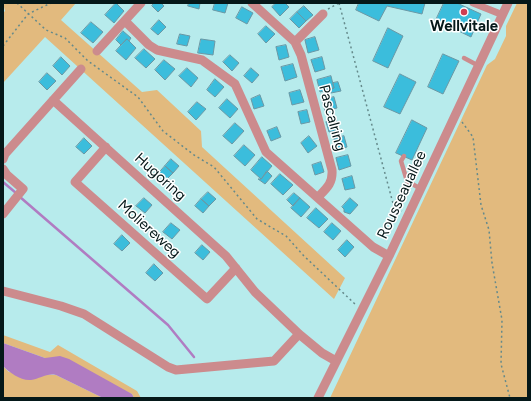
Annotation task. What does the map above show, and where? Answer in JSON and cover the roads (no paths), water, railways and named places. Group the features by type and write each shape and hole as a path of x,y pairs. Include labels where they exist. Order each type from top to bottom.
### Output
{"street":[{"path":"97,51 141,3"},
{"name":"Pascalring","path":"252,3 295,42 301,55 333,178 331,184 318,197"},
{"path":"473,3 498,13"},
{"name":"Rousseauallee","path":"318,398 389,256 508,3"},
{"path":"295,42 323,14"},
{"path":"125,21 149,45 157,50 202,60 235,84 266,152 373,247 389,256"},
{"path":"3,159 53,100 82,69"},
{"name":"Hugoring","path":"53,100 226,256 255,292 299,334 322,353 336,361"},
{"name":"Moliereweg","path":"106,147 75,182 207,299 236,268"},
{"path":"3,169 7,175 24,189 3,214"},
{"path":"3,291 61,306 84,314 168,367 176,370 274,361 299,334"}],"lane":[{"path":"464,58 479,66"},
{"path":"404,156 401,162 407,181 420,189"}],"waterway":[{"path":"3,182 16,193"},
{"path":"20,197 168,325 194,357"}],"place":[{"name":"Wellvitale","path":"464,12"}]}
